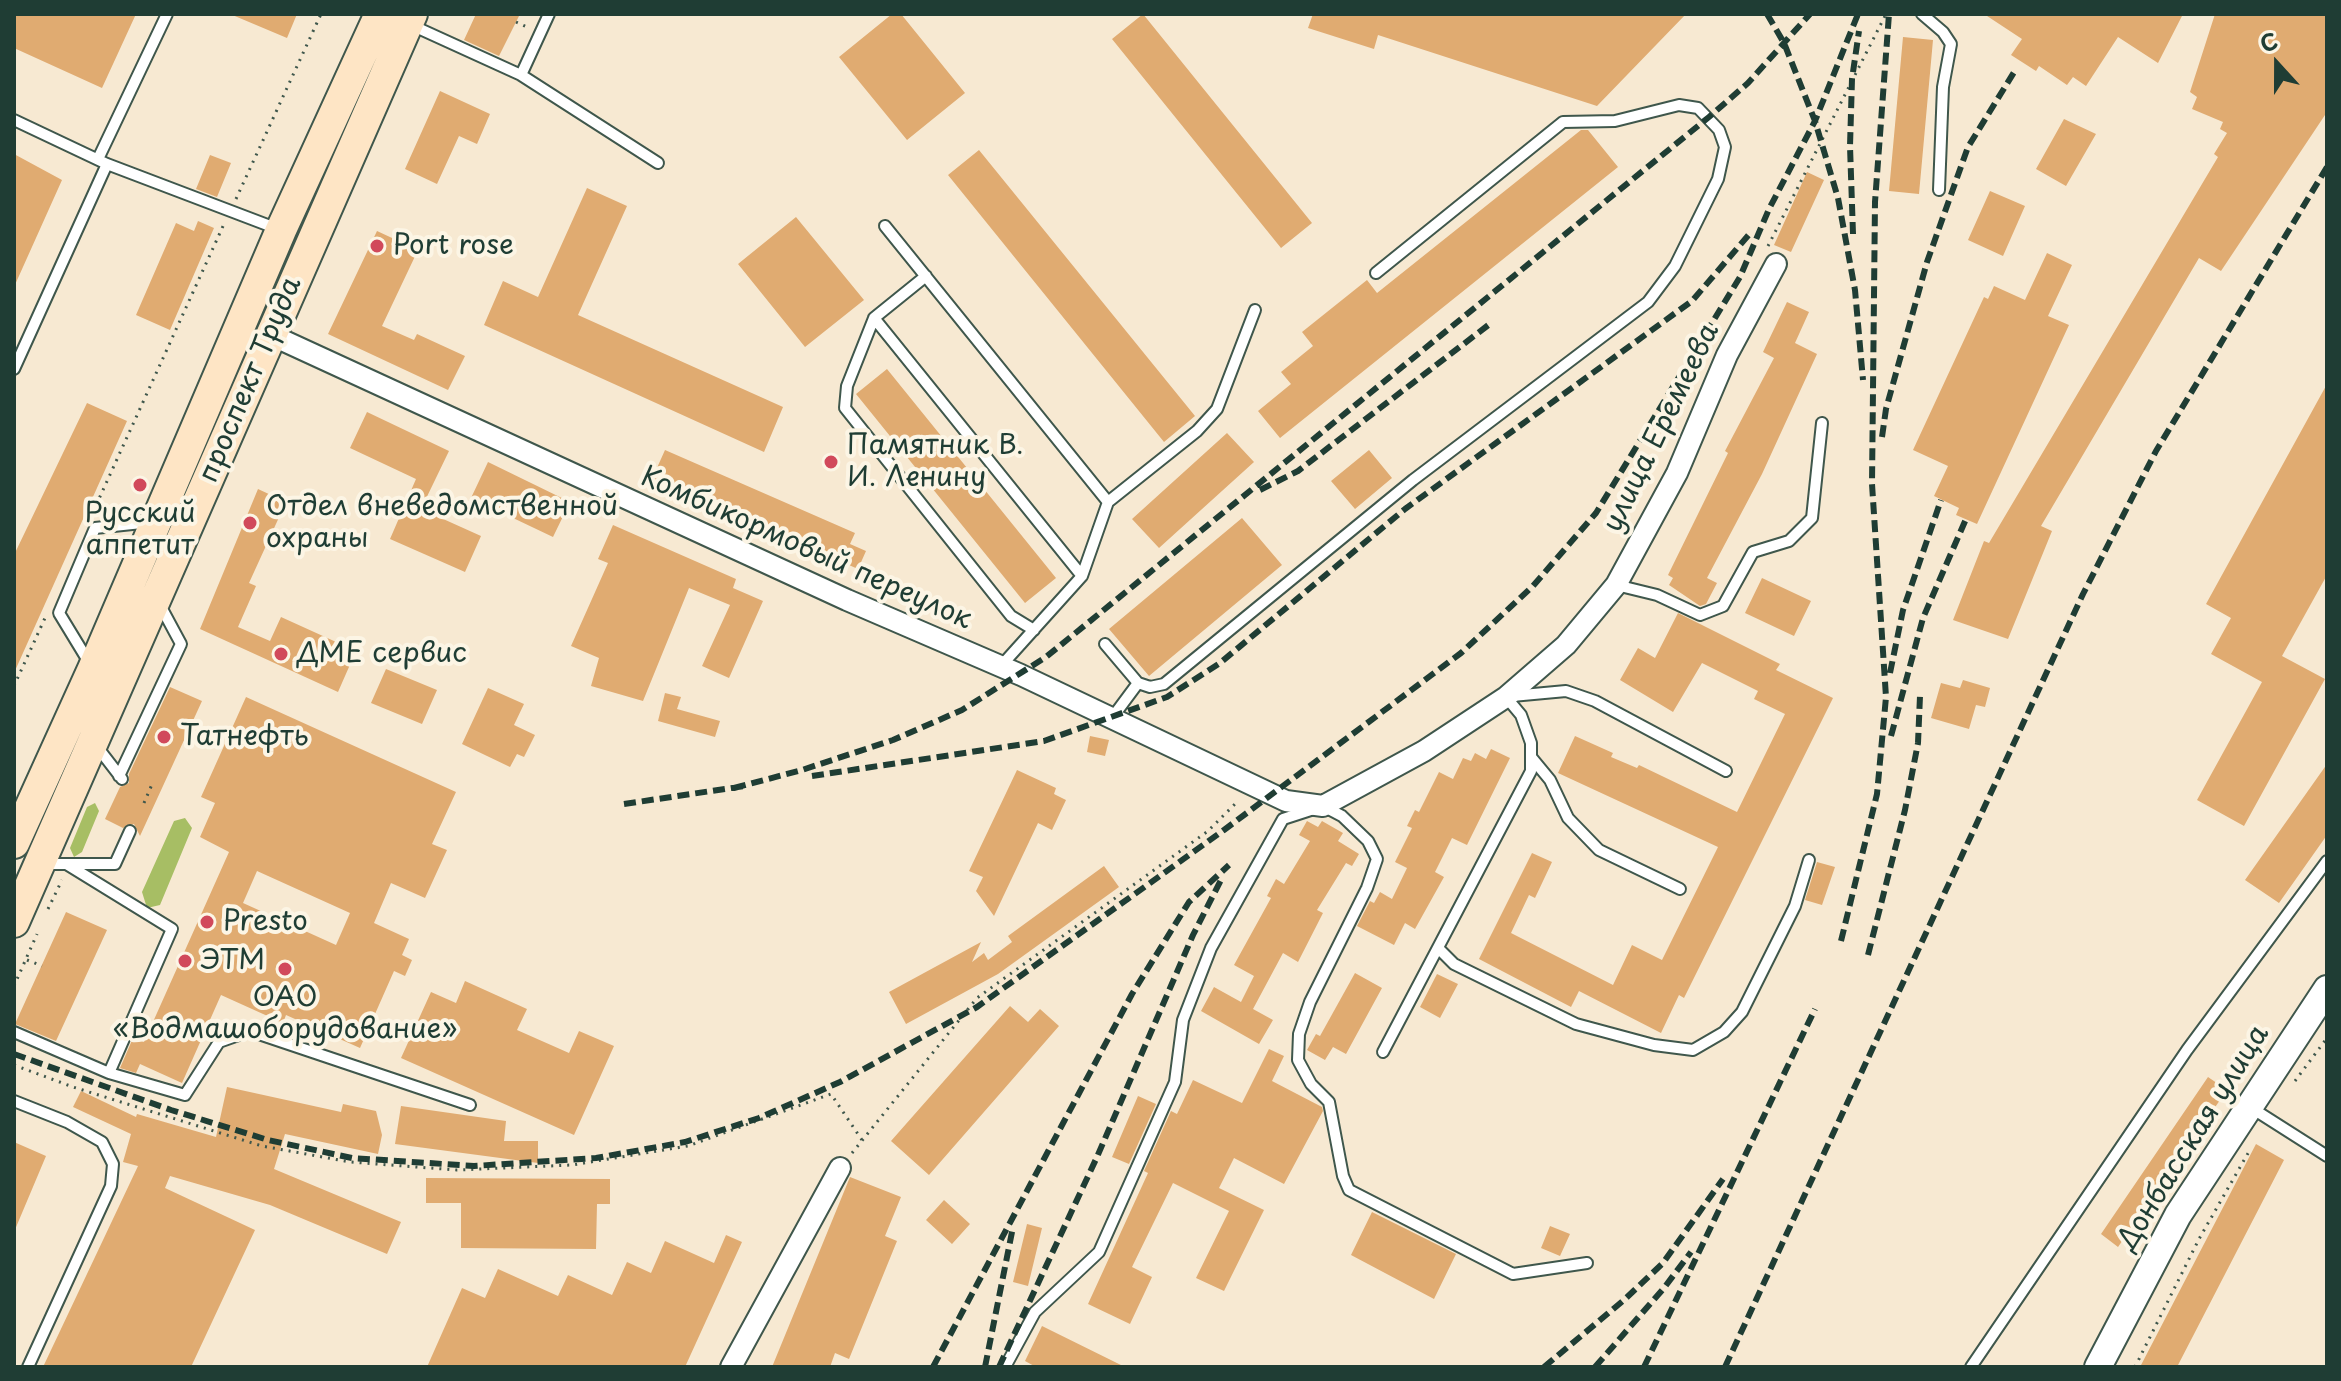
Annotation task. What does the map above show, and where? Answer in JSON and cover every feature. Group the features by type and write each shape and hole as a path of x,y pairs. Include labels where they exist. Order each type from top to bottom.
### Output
{"main road":[{"name":"проспект Труда","path":"14,922 54,864 94,742 157,600 256,328 281,230 400,17"},
{"name":"проспект Труда","path":"14,843 157,521 256,328 400,17"}],"street":[{"name":"улица Еремеева","path":"1323,806 1424,751 1506,697 1566,645 1616,585 1677,473 1727,355 1776,264"},
{"name":"Комбикормовый переулок","path":"256,328 847,600 1001,666 1286,801 1323,806"},
{"name":"Донбасская улица","path":"2098,1367 2178,1215 2258,1112 2326,994"},
{"path":"731,1367 840,1168"}],"lane":[{"path":"14,369 167,14"},
{"path":"521,75 549,14"},
{"path":"1922,14 1943,32 1951,44 1943,87 1939,190"},
{"path":"400,17 521,75 658,163"},
{"path":"1105,644 1138,683 1150,687 1164,684 1184,671 1413,480 1648,302 1675,266 1718,179 1725,147 1719,130 1698,108 1679,105 1615,121 1563,122 1376,273"},
{"path":"14,120 102,161 281,230"},
{"path":"885,226 1108,502"},
{"path":"926,276 874,318 847,386 845,408 1011,616 1034,630"},
{"path":"1001,666 1082,576 1108,502 1197,431 1217,409 1255,310"},
{"path":"874,318 1082,576"},
{"path":"1616,585 1657,595 1700,615 1723,606 1753,552 1789,541 1812,518 1822,423"},
{"path":"93,669 59,613 95,528 157,521"},
{"path":"94,742 121,778 181,644 157,600"},
{"path":"1112,718 1138,683"},
{"path":"1506,697 1566,691 1595,701 1726,771"},
{"path":"1383,1052 1531,771 1531,743 1521,715 1506,697"},
{"path":"1531,757 1550,780 1568,818 1599,850 1680,889"},
{"path":"1005,1367 1035,1312 1099,1252 1175,1082 1183,1020 1211,948 1283,819 1323,806 1342,816 1368,841 1377,859 1367,888 1310,1002 1299,1034 1298,1060 1311,1084 1329,1102 1343,1176 1349,1190 1513,1274 1587,1263"},
{"path":"54,864 115,864 130,831"},
{"path":"1438,948 1454,964 1576,1024 1654,1045 1693,1050 1724,1032 1742,1012 1795,906 1809,860"},
{"path":"1971,1367 2187,1050 2327,861"},
{"path":"54,864 172,929 109,1073"},
{"path":"14,1032 109,1073 185,1095 219,1042 250,1031 470,1105"},
{"path":"14,1101 67,1122 102,1142 113,1164 111,1186 28,1367"},
{"path":"2258,1112 2327,1156"}],"path":[{"path":"93,513 321,14"},
{"path":"1776,264 1765,251 1886,14"},
{"path":"14,686 47,614"},
{"path":"144,803 153,782"},
{"path":"840,1168 977,998 1208,831 1253,786"},
{"path":"25,959 42,966"},
{"path":"2293,1084 2327,1038"},
{"path":"14,1065 73,1087 262,1146 350,1162 457,1170 572,1165 688,1146 831,1094 862,1140"},
{"path":"2135,1367 2258,1112"}],"green space":[{"path":"95,803 99,811 82,852 74,857 70,848 87,807"},
{"path":"185,818 192,828 160,905 147,908 142,892 174,821"}],"building":[{"path":"14,14 136,14 102,88 14,48"},
{"path":"230,14 297,14 287,38"},
{"path":"476,14 520,14 499,56 464,40"},
{"path":"892,14 901,14 965,93 907,140 839,57"},
{"path":"1143,14 1312,223 1281,248 1112,39"},
{"path":"1313,14 1686,14 1597,106 1378,35 1374,49 1308,28"},
{"path":"1984,14 2183,14 2158,63 2118,37 2086,86 2073,77 2067,85 2039,66 2036,71 2011,55 2022,39"},
{"path":"2215,14 2327,14 2327,112 2221,271 2199,258 2041,526 2052,531 2008,639 1953,620 1984,541 1989,543 2218,157 2214,154 2227,133 2220,129 2223,122 2192,109 2197,97 2190,92"},
{"path":"1903,37 1933,40 1919,194 1889,191"},
{"path":"440,91 490,114 477,144 459,136 437,184 405,169"},
{"path":"2064,119 2096,134 2066,186 2036,169"},
{"path":"1581,130 1588,130 1618,167 1280,438 1258,411 1291,384 1281,372 1313,346 1302,332 1367,280 1377,293"},
{"path":"979,150 1195,416 1164,442 948,175"},
{"path":"14,154 62,180 14,287"},
{"path":"210,155 231,163 217,197 196,189"},
{"path":"1807,172 1824,180 1791,252 1774,245"},
{"path":"587,188 627,206 578,315 783,407 764,452 484,325 503,281 538,297"},
{"path":"1990,191 2025,206 2003,256 1968,240"},
{"path":"796,217 864,300 805,347 738,264"},
{"path":"198,221 214,228 170,330 136,315 176,223 194,231"},
{"path":"377,231 418,250 382,326 414,340 417,334 465,356 448,390 328,334"},
{"path":"2047,253 2072,265 2048,316 2069,325 1977,524 1956,515 1959,508 1934,496 1948,466 1913,450 1984,297 1988,299 1994,286 2025,300"},
{"path":"1787,302 1809,312 1795,343 1817,354 1762,474 1707,578 1717,583 1706,604 1700,606 1669,585 1673,578 1668,575 1728,453 1725,451 1774,358 1763,352"},
{"path":"887,369 1056,578 1025,603 856,394"},
{"path":"2327,384 2327,575 2282,656 2325,679 2244,826 2197,800 2262,682 2211,654 2231,618 2206,604"},
{"path":"87,403 127,421 14,673 14,555"},
{"path":"367,412 449,451 421,509 481,536 465,572 390,539 416,479 350,448"},
{"path":"1227,433 1254,462 1159,548 1132,519"},
{"path":"665,450 855,533 850,544 866,551 858,569 652,479"},
{"path":"1369,450 1392,478 1355,509 1331,481"},
{"path":"488,462 570,502 553,537 471,498"},
{"path":"258,489 286,502 249,583 256,586 238,627 270,641 281,617 356,651 338,692 200,629"},
{"path":"1242,518 1282,565 1149,676 1109,629"},
{"path":"613,525 736,579 733,588 763,601 729,678 702,666 730,605 689,588 643,701 591,686 599,658 571,646 608,563 598,559"},
{"path":"1762,578 1811,601 1794,636 1745,613"},
{"path":"1678,613 1780,664 1776,670 1833,698 1684,998 1679,995 1661,1033 1579,991 1571,1007 1479,959 1532,853 1552,862 1535,898 1529,895 1511,933 1613,985 1632,945 1662,960 1718,847 1558,773 1575,736 1613,753 1611,757 1637,768 1639,765 1737,812 1785,714 1754,699 1758,691 1702,663 1673,712 1620,680 1638,648 1655,658"},
{"path":"386,669 437,690 422,724 371,703"},
{"path":"1963,680 1990,688 1985,707 1976,705 1969,729 1931,718 1941,683 1960,688"},
{"path":"170,687 202,701 140,836 134,824 123,828 105,819 120,787 129,783 129,774"},
{"path":"488,688 524,704 514,725 535,735 524,757 517,754 510,767 462,744"},
{"path":"665,693 681,697 677,709 720,721 715,737 658,721"},
{"path":"246,697 456,792 432,844 447,850 425,898 391,883 374,923 409,939 402,955 412,960 405,976 394,971 360,1048 286,1015 283,1023 221,995 182,1083 140,1064 136,1073 120,1068 133,1038 144,1042 229,852 200,837 215,803 201,797","holes":["257,871 350,913 336,945 243,903"]},
{"path":"1090,736 1109,740 1105,756 1087,752"},
{"path":"1491,749 1510,758 1467,845 1452,838 1435,872 1444,877 1415,929 1405,923 1394,945 1357,926 1370,901 1374,903 1380,892 1392,899 1407,868 1395,862 1412,828 1407,826 1415,810 1419,812 1439,772 1453,779 1463,758 1471,761 1475,753 1486,759"},
{"path":"2327,764 2327,835 2279,903 2245,880"},
{"path":"1017,770 1056,788 1054,794 1066,800 1052,830 1038,823 994,916 976,891 983,877 969,871"},
{"path":"1307,821 1318,827 1322,821 1343,833 1338,841 1359,854 1352,866 1346,863 1317,910 1323,913 1298,962 1283,953 1253,1009 1273,1020 1259,1044 1201,1011 1214,987 1241,1002 1254,976 1234,965 1271,898 1267,896 1276,879 1284,884 1310,841 1299,835"},
{"path":"1817,862 1835,867 1822,905 1805,900"},
{"path":"1104,866 1119,887 998,974 906,1024 889,992 981,942 972,962 984,953 988,960 1012,942 1008,936"},
{"path":"66,912 107,930 56,1041 15,1024"},
{"path":"1355,973 1382,988 1346,1054 1333,1047 1325,1060 1307,1050 1316,1034 1320,1036"},
{"path":"1437,974 1458,984 1440,1018 1420,1007"},
{"path":"465,981 527,1009 517,1030 569,1053 579,1031 614,1046 574,1135 401,1058 431,992 456,1003"},
{"path":"1010,1006 1028,1022 1040,1009 1059,1026 929,1175 891,1141"},
{"path":"1269,1049 1284,1056 1272,1081 1322,1107 1323,1111 1284,1184 1234,1158 1219,1188 1264,1210 1224,1291 1196,1278 1229,1211 1173,1183 1132,1267 1152,1277 1130,1324 1088,1304 1148,1173 1144,1171 1171,1111 1177,1114 1193,1080 1242,1103"},
{"path":"2208,1077 2227,1090 2118,1247 2101,1234"},
{"path":"227,1087 341,1112 343,1104 376,1111 382,1135 378,1154 285,1134 274,1169 401,1222 387,1254 270,1205 170,1176 165,1188 255,1230 191,1367 43,1367 138,1166 123,1162 131,1134 73,1107 81,1091 136,1117 137,1114 216,1137"},
{"path":"1138,1096 1156,1104 1129,1164 1112,1157"},
{"path":"401,1106 506,1121 504,1141 538,1141 538,1163 395,1144"},
{"path":"14,1142 46,1156 14,1232"},
{"path":"2256,1144 2284,1160 2177,1367 2140,1367"},
{"path":"850,1177 901,1197 885,1236 897,1241 849,1359 835,1353 830,1367 772,1367"},
{"path":"426,1178 610,1179 610,1204 597,1204 596,1249 461,1248 461,1203 426,1203"},
{"path":"944,1200 970,1224 952,1244 926,1220"},
{"path":"1372,1212 1456,1254 1434,1299 1351,1255"},
{"path":"1027,1224 1042,1228 1028,1286 1013,1282"},
{"path":"1550,1226 1570,1234 1560,1256 1541,1248"},
{"path":"726,1235 742,1242 685,1367 427,1367 462,1288 485,1298 498,1269 558,1296 568,1275 612,1295 627,1262 651,1273 665,1241 714,1263"},
{"path":"1042,1326 1125,1367 1036,1367 1025,1361"}],"railway":[{"path":"1767,14 1784,43 1815,121 1838,198 1855,290 1863,380"},
{"path":"734,788 802,770 893,740 962,710 1046,657 1709,117 1748,83 1810,14"},
{"path":"14,1054 171,1110 268,1140 352,1158 474,1166 596,1158 685,1142 759,1118 840,1082 977,1007 1224,830 1461,653 1533,586 1596,513 1740,277 1769,209 1815,121 1858,14"},
{"path":"1841,941 1877,794 1886,697 1872,484 1875,202 1889,14"},
{"path":"1853,234 1850,146 1852,79 1859,31"},
{"path":"1882,437 1886,409 1927,262 1968,147 2016,69"},
{"path":"1725,1367 2083,594 2156,451 2327,167"},
{"path":"812,776 1044,741 1167,697 1220,663 1405,509 1692,301 1752,231"},
{"path":"1260,490 1298,471 1491,323"},
{"path":"1890,673 1903,610 1941,500"},
{"path":"1891,736 1923,618 1966,519"},
{"path":"1868,955 1905,810 1918,743 1920,696"},
{"path":"624,804 745,786"},
{"path":"933,1367 1132,994 1189,902 1229,865"},
{"path":"999,1367 1097,1157 1193,935 1223,876"},
{"path":"1644,1367 1815,1009"},
{"path":"1544,1367 1663,1263 1723,1179"},
{"path":"985,1367 1013,1227"},
{"path":"1595,1367 1691,1252"}],"place":[{"name":"Port rose","path":"377,246"},
{"name":"Памятник В. И. Ленину","path":"831,462"},
{"name":"Русский аппетит","path":"140,485"},
{"name":"Отдел вневедомственной охраны","path":"250,523"},
{"name":"ДМЕ сервис","path":"281,654"},
{"name":"Татнефть","path":"164,737"},
{"name":"Presto","path":"207,922"},
{"name":"ЭТМ","path":"185,961"},
{"name":"ОАО «Водмашоборудование»","path":"285,969"}]}
